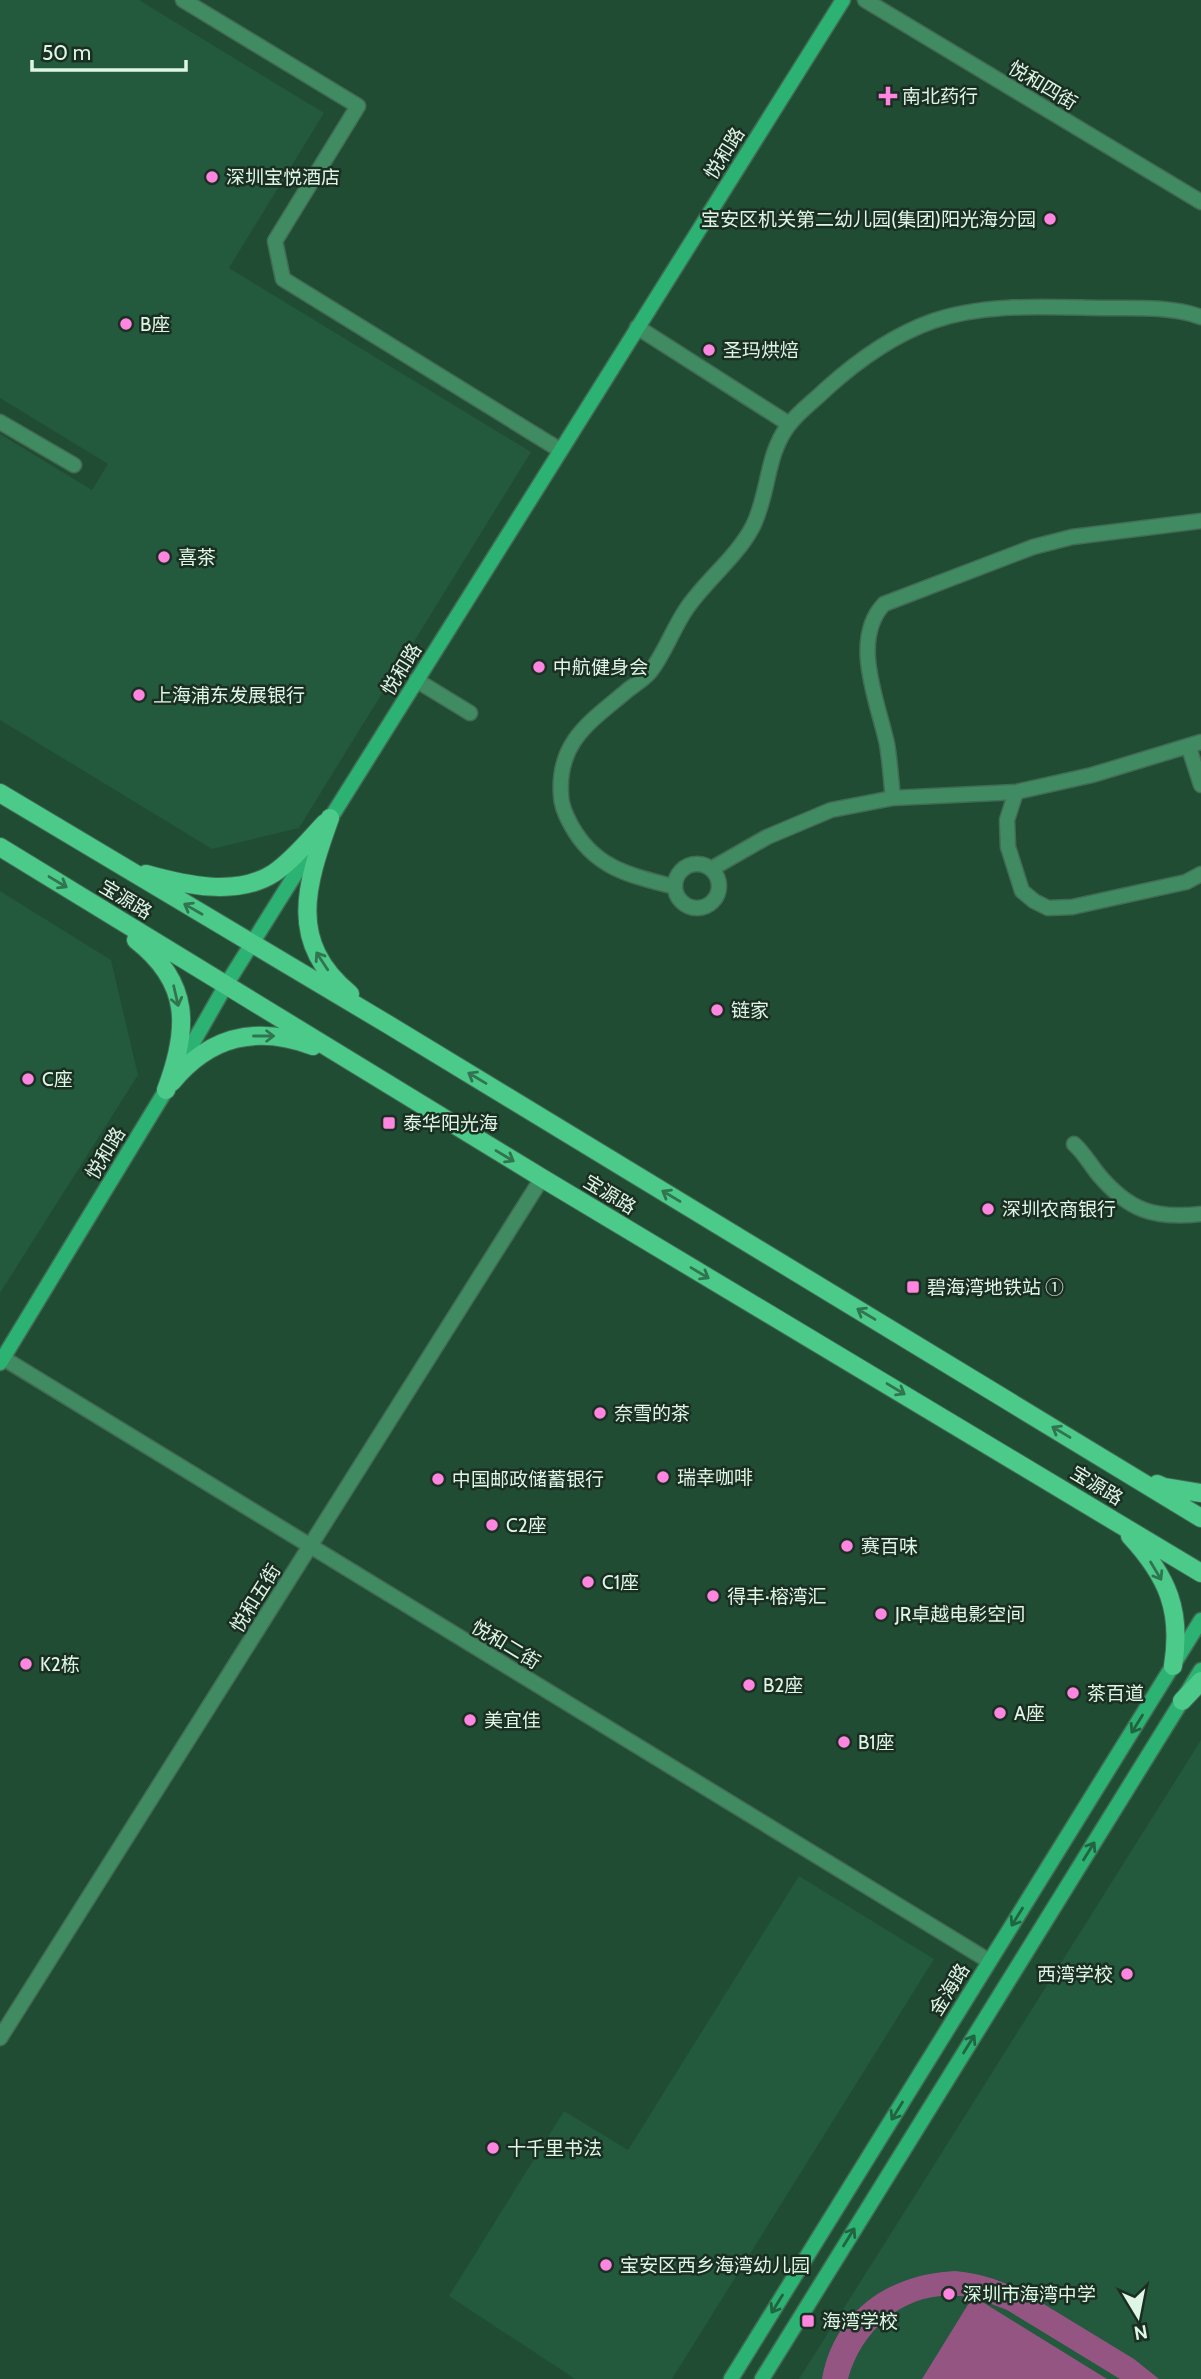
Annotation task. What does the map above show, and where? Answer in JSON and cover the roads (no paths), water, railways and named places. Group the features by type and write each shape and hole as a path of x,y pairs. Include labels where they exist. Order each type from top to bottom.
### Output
{"main road":[{"name":"宝源路","path":"0,793 253,943 1201,1518"},
{"path":"119,865 172,881 200,886 249,883 273,874 330,818"},
{"path":"330,818 312,870 307,897 307,926 314,949 326,969 346,990 388,1025"},
{"name":"宝源路","path":"0,847 542,1178 1201,1573"},
{"path":"81,896 141,944 166,968 175,988 182,1034 177,1060 166,1090"},
{"path":"166,1090 184,1068 204,1052 222,1041 246,1036 272,1035 342,1056"},
{"path":"1119,1467 1164,1487 1201,1493"},
{"path":"1113,1519 1145,1553 1166,1587 1175,1613 1177,1629 1173,1666"},
{"path":"1182,1701 1201,1681"}],"street":[{"path":"183,0 358,106 275,241 283,279 560,450"},
{"name":"悦和路","path":"2,1360 166,1090 226,985 843,0"},
{"name":"悦和四街","path":"865,0 1201,202"},
{"path":"675,887 612,869 593,855 567,818 561,795 563,768 569,747 589,721 649,673 686,609 739,549 754,523 779,439 789,424 847,369 887,343 933,321 984,310 1046,307 1142,308 1201,317"},
{"path":"638,327 789,424"},
{"path":"0,422 74,466"},
{"path":"894,798 888,748 867,657 869,630 875,613 884,604 1033,547 1072,537 1201,521"},
{"path":"416,680 470,713"},
{"path":"711,869 767,836 831,810 894,798 1016,792 1092,775 1195,745 1201,785"},
{"path":"1016,792 1007,820 1008,847 1023,891 1048,908 1072,907 1185,882 1201,874"},
{"path":"697,864 711,869 719,882 719,890 713,902 707,906 689,907 681,901 675,887 676,879 684,869 697,864"},
{"path":"1074,1144 1118,1196 1146,1212 1179,1217 1201,1214"},
{"name":"悦和五街","path":"0,2038 542,1178"},
{"name":"悦和二街","path":"2,1360 989,1961"},
{"name":"金海路","path":"731,2379 1201,1620"},
{"path":"762,2379 1201,1670"}],"place":[{"name":"南北药行","path":"888,96"},
{"name":"深圳宝悦酒店","path":"212,177"},
{"name":"宝安区机关第二幼儿园(集团)阳光海分园","path":"1050,219"},
{"name":"B座","path":"126,324"},
{"name":"圣玛烘焙","path":"709,350"},
{"name":"喜茶","path":"164,557"},
{"name":"中航健身会","path":"539,667"},
{"name":"上海浦东发展银行","path":"139,695"},
{"name":"链家","path":"717,1010"},
{"name":"C座","path":"28,1079"},
{"name":"泰华阳光海","path":"389,1123"},
{"name":"深圳农商银行","path":"988,1209"},
{"name":"碧海湾地铁站 ①","path":"913,1287"},
{"name":"奈雪的茶","path":"600,1413"},
{"name":"瑞幸咖啡","path":"663,1477"},
{"name":"中国邮政储蓄银行","path":"438,1479"},
{"name":"C2座","path":"492,1525"},
{"name":"赛百味","path":"847,1546"},
{"name":"C1座","path":"588,1582"},
{"name":"得丰·榕湾汇","path":"713,1596"},
{"name":"JR卓越电影空间","path":"881,1614"},
{"name":"K2栋","path":"26,1664"},
{"name":"B2座","path":"749,1685"},
{"name":"茶百道","path":"1073,1693"},
{"name":"A座","path":"1000,1713"},
{"name":"美宜佳","path":"470,1720"},
{"name":"B1座","path":"844,1742"},
{"name":"西湾学校","path":"1127,1974"},
{"name":"十千里书法","path":"493,2148"},
{"name":"宝安区西乡海湾幼儿园","path":"606,2265"},
{"name":"深圳市海湾中学","path":"949,2294"},
{"name":"海湾学校","path":"808,2321"}]}
